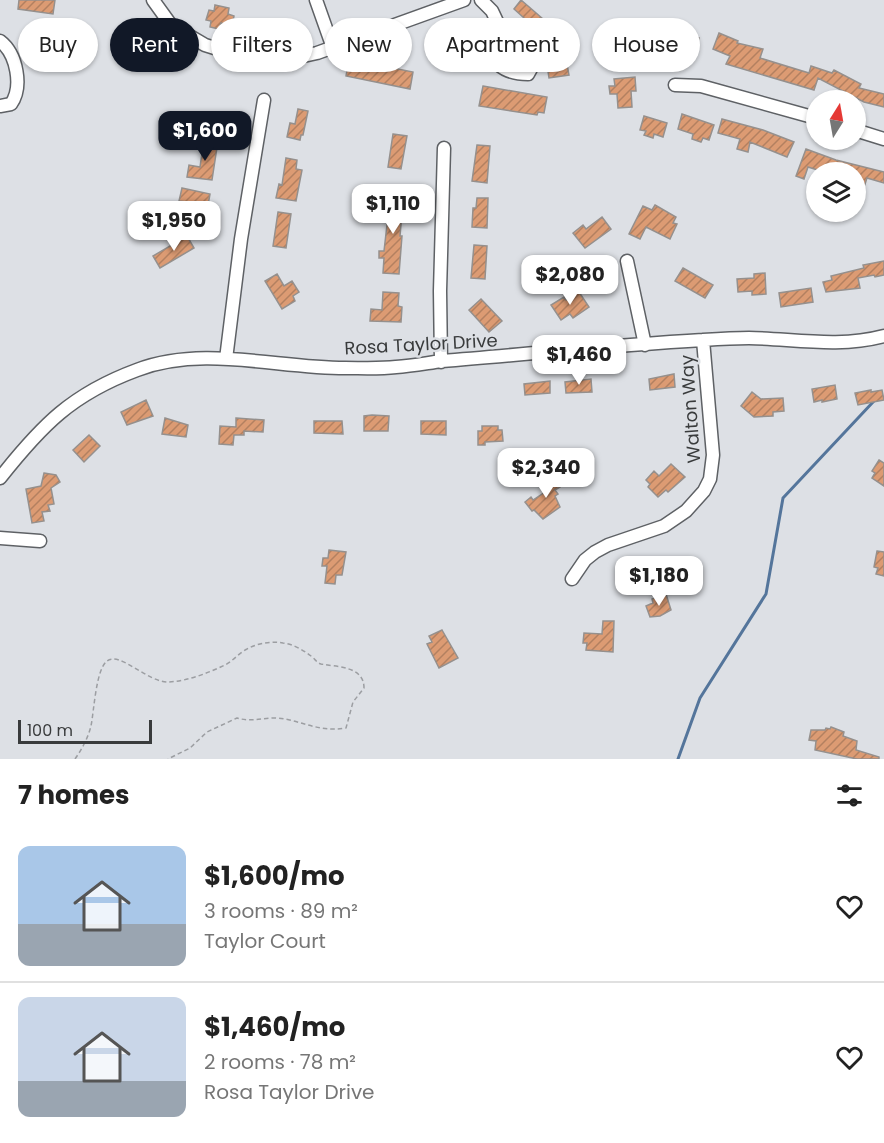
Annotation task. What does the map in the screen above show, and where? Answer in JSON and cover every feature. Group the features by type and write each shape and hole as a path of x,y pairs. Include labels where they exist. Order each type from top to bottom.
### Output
{"street":[{"path":"153,0 171,25 205,45 237,55 266,60 290,59 325,50"},
{"path":"316,0 325,25"},
{"path":"412,19 464,0"},
{"path":"481,0 495,18"},
{"path":"0,42 11,55 18,90 11,104 0,106"},
{"path":"675,85 701,86 806,115"},
{"path":"226,359 241,239 264,100"},
{"path":"866,133 884,139"},
{"path":"441,362 440,291 444,148"},
{"path":"627,261 645,345"},
{"name":"Rosa Taylor Drive","path":"0,478 28,442 54,416 78,398 138,369 170,361 201,358 341,368 394,368 703,340 749,338 835,343 870,340 884,336"},
{"name":"Walton Way","path":"572,579 585,560 595,552 608,545 664,526 686,511 704,491 710,479 713,455 703,340"},
{"path":"0,538 40,541"}],"path":[{"path":"75,759 91,725 99,677 105,663 110,659 117,658 149,678 167,682 193,678 227,664 247,649 257,645 267,642 285,643 297,647 319,664 334,665 350,670 360,675 364,681 364,688 353,702 346,728 325,729 277,718 247,721 237,718 207,732 190,748 168,759"}],"building":[{"path":"19,0 55,0 53,14 18,9"},
{"path":"521,0 542,18 524,18 514,9"},
{"path":"215,5 229,8 228,14 234,16 234,18 206,20 209,10 214,11"},
{"path":"719,33 738,41 737,43 763,49 760,58 809,73 811,66 832,73 834,70 861,84 859,88 884,94 884,107 866,102 866,90 841,90 818,78 814,90 726,64 730,56 713,49"},
{"path":"347,72 413,72 410,89 346,76"},
{"path":"548,72 568,72 569,75 549,78"},
{"path":"635,77 636,91 631,91 632,107 618,108 617,94 610,94 609,86 615,86 614,79"},
{"path":"483,86 547,97 544,113 538,112 537,115 479,106"},
{"path":"298,109 308,111 300,140 287,137 290,123 295,124"},
{"path":"682,114 714,125 709,140 703,138 701,142 692,139 693,134 678,129"},
{"path":"644,116 667,123 663,137 654,134 653,138 644,135 646,131 640,130"},
{"path":"722,119 763,130 794,142 787,157 750,142 748,152 737,149 740,139 718,133"},
{"path":"393,134 407,136 401,169 388,167"},
{"path":"204,139 218,141 212,180 187,177 189,165 200,167"},
{"path":"477,145 490,146 487,183 472,181"},
{"path":"806,149 844,162 806,162 804,179 796,176"},
{"path":"286,158 297,160 296,169 302,170 296,201 276,198 279,184 282,185"},
{"path":"866,168 884,172 884,183 867,178 866,181"},
{"path":"182,188 210,194 204,227 183,223 187,202 179,201"},
{"path":"391,190 404,191 399,274 383,273 384,258 379,258 379,251 384,251"},
{"path":"477,198 488,198 487,228 472,227 473,208 476,208"},
{"path":"655,205 676,217 673,223 677,224 670,239 646,227 640,239 629,234 643,206 652,210"},
{"path":"278,212 291,214 286,248 273,246"},
{"path":"602,217 611,229 585,248 573,233 583,225 586,229"},
{"path":"187,236 194,248 160,268 153,256"},
{"path":"474,245 487,246 485,279 471,278"},
{"path":"884,261 884,275 858,278 860,288 826,292 823,282 832,280 831,276 864,268 863,265"},
{"path":"683,268 713,285 705,298 675,281"},
{"path":"765,273 766,294 752,295 752,291 738,292 737,279 754,278 754,274"},
{"path":"277,274 284,286 292,281 299,292 293,296 295,301 282,309 265,281"},
{"path":"811,288 813,302 781,307 779,293"},
{"path":"383,292 399,293 398,306 402,307 401,322 370,321 371,309 382,310"},
{"path":"579,292 589,307 573,318 570,314 561,320 551,305"},
{"path":"481,299 502,321 489,332 469,310"},
{"path":"674,374 675,387 650,390 649,379"},
{"path":"591,379 592,392 566,393 565,382"},
{"path":"550,381 550,393 525,395 524,384"},
{"path":"835,385 837,399 814,402 812,389"},
{"path":"871,390 871,392 882,390 884,400 858,405 855,393"},
{"path":"752,392 761,399 783,398 784,411 773,412 773,416 754,417 741,406"},
{"path":"146,400 153,416 127,425 121,412"},
{"path":"364,416 389,416 388,431 364,431"},
{"path":"165,418 188,425 186,437 162,434"},
{"path":"236,418 264,420 263,432 244,431 244,435 234,435 233,445 219,444 220,426 236,427"},
{"path":"314,421 342,421 343,434 314,433"},
{"path":"421,421 446,421 446,435 421,434"},
{"path":"482,426 498,426 498,430 502,430 503,441 485,442 485,445 478,445 478,431 482,431"},
{"path":"89,435 100,446 84,462 73,450"},
{"path":"879,460 884,463 884,486 872,478 875,473 872,471"},
{"path":"671,464 685,477 668,492 666,490 658,497 648,487 650,484 646,480 654,471 659,476"},
{"path":"44,473 56,475 60,482 51,488 54,504 48,505 50,511 42,512 44,521 32,523 26,489 41,486"},
{"path":"552,474 560,487 555,490 558,494 555,496 560,507 543,519 525,502 531,497 533,500 548,490 542,481"},
{"path":"329,550 346,552 342,575 336,575 335,584 325,583 327,566 322,566 323,558 328,558"},
{"path":"877,551 884,552 884,576 876,574 878,568 874,567"},
{"path":"666,594 671,610 660,616 650,617 646,606 653,603 652,599"},
{"path":"603,621 614,621 613,652 586,650 587,643 583,643 584,633 602,634"},
{"path":"442,630 458,658 439,668 427,644 432,642 429,636"},
{"path":"831,727 844,732 843,736 857,741 856,750 879,757 879,759 857,759 815,750 816,741 809,740 811,730 825,730"}],"waterway":[{"path":"678,759 700,698 766,594 783,498 874,401"}]}
